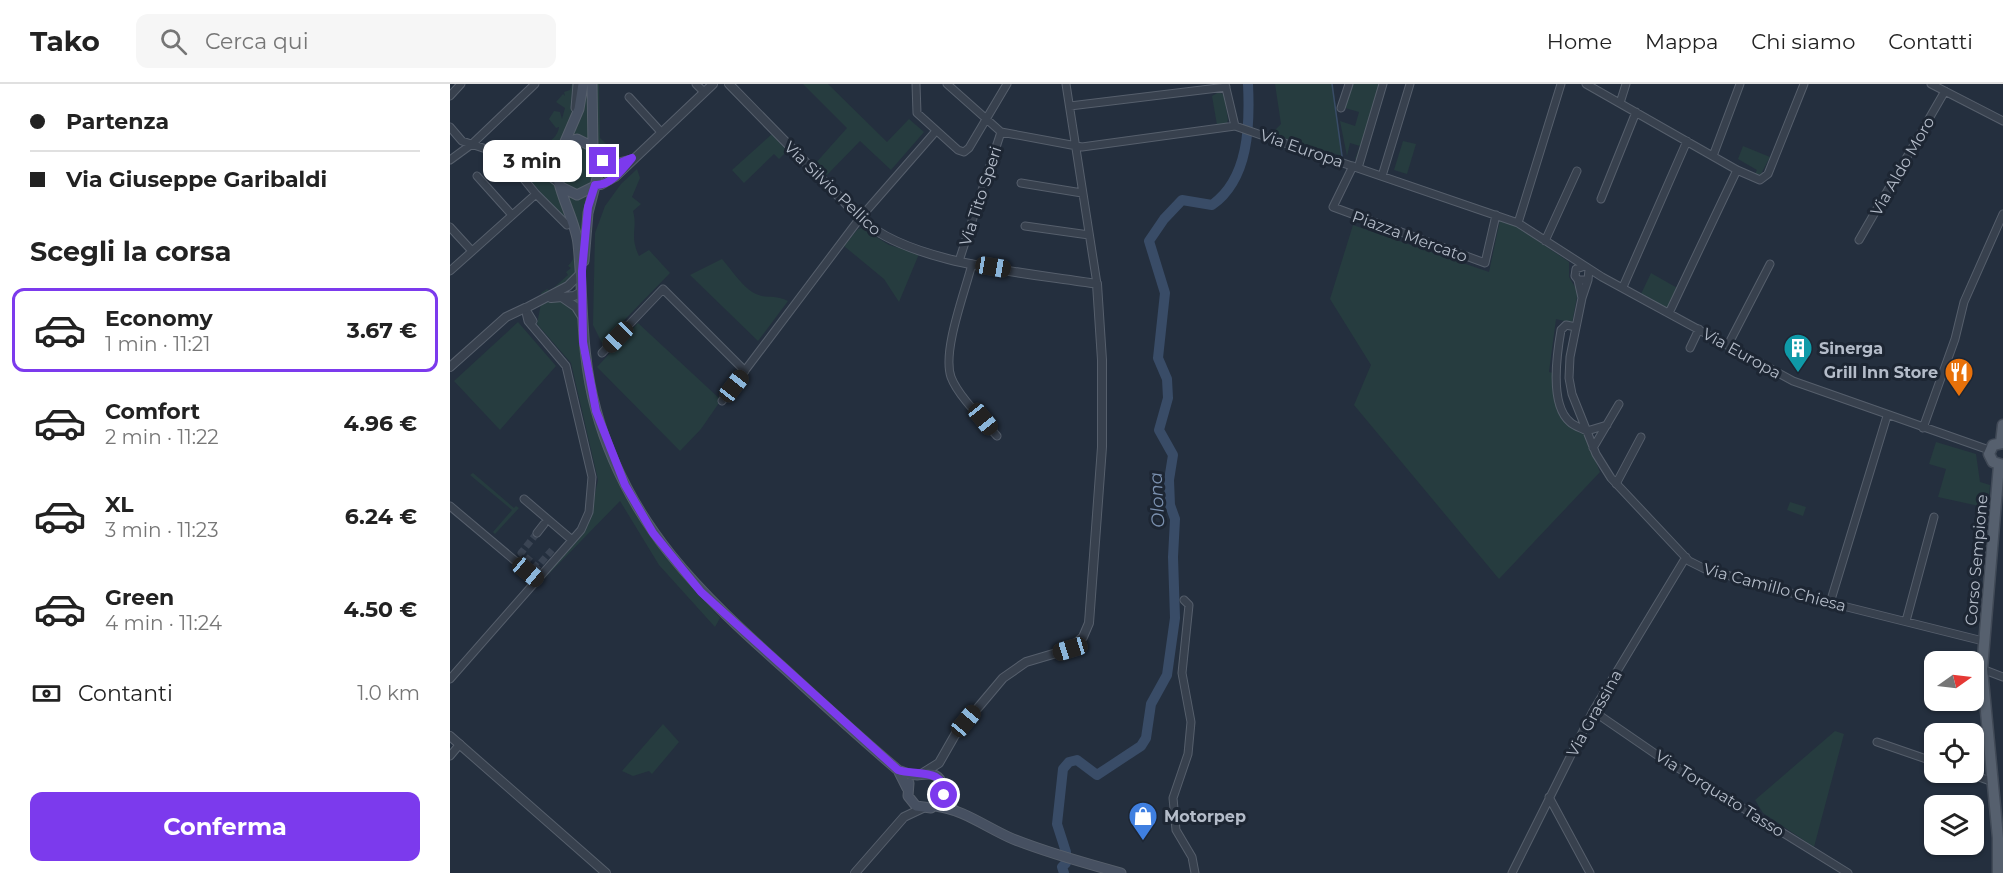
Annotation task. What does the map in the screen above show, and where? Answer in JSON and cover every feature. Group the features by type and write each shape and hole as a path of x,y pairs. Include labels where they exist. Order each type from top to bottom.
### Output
{"main road":[{"path":"581,272 576,231 555,169 579,109 583,84"},
{"path":"592,84 593,147 600,159 600,171 588,207 581,272 581,315 585,360 604,435 625,485 653,533 701,592 727,618 898,770 916,806 923,808 935,806 954,810 1012,838 1058,855 1120,873"},
{"path":"562,147 577,139 593,147"},
{"path":"559,184 577,195 595,185"},
{"path":"2001,465 1991,460 1989,450 1993,445 2002,443 2003,425"},
{"name":"Corso Sempione","path":"1983,651 2001,465"},
{"name":"Corso Sempione","path":"1984,690 2000,867"},
{"path":"898,770 935,775 942,783 944,795 954,810"},
{"path":"908,793 920,774"},
{"path":"935,806 944,795"}],"street":[{"path":"450,96 461,84"},
{"path":"450,160 472,144 535,84"},
{"path":"570,134 577,84"},
{"path":"696,84 704,92"},
{"path":"595,185 601,185 615,177 632,158 713,84"},
{"name":"Via Silvio Pellico","path":"729,84 860,218 890,240 972,264 1097,284"},
{"path":"916,84 917,113 958,150 964,152 969,148 1007,84"},
{"path":"947,84 1001,132 1074,145 1110,144 1235,126 1226,86 1070,106"},
{"path":"920,774 934,767 942,759 966,721 1004,678 1026,662 1070,649 1083,637 1089,623 1102,447 1102,360 1097,284 1066,84"},
{"path":"1341,108 1349,84"},
{"path":"1356,167 1383,84"},
{"path":"1382,176 1410,84"},
{"path":"1518,223 1561,84"},
{"path":"1586,84 1756,179 1766,177 1804,84"},
{"path":"1620,103 1626,84"},
{"path":"1713,156 1740,84"},
{"path":"1932,84 2003,122"},
{"name":"Via Aldo Moro","path":"1859,240 1945,91"},
{"path":"629,97 661,132"},
{"path":"1601,199 1636,112"},
{"name":"Via Europa","path":"1235,126 1518,223 1602,277 1803,385 1989,450"},
{"path":"450,127 462,141 537,167 559,184"},
{"path":"722,401 860,218 936,131"},
{"name":"Via Tito Speri","path":"959,261 1001,132"},
{"path":"1623,287 1687,141"},
{"path":"522,161 540,159 562,147"},
{"path":"505,156 536,194 567,225"},
{"path":"600,159 614,164 632,158"},
{"path":"528,183 526,173 531,167 537,167"},
{"name":"Piazza Mercato","path":"1356,167 1332,207 1485,263 1496,215"},
{"path":"1669,313 1737,170"},
{"path":"1545,241 1577,171"},
{"path":"477,176 512,215"},
{"path":"1021,183 1082,193"},
{"path":"450,271 536,194"},
{"path":"1923,428 1955,339 1963,306 2003,214"},
{"path":"1025,226 1089,235"},
{"path":"450,227 472,251"},
{"path":"1568,255 1576,277"},
{"path":"972,264 950,351 949,367 955,384 997,436"},
{"path":"1728,345 1770,264"},
{"path":"1576,277 1578,267 1587,268 1589,279"},
{"path":"450,367 514,314 568,286 581,272"},
{"path":"1576,277 1589,279 1602,277"},
{"name":"Via Camillo Chiesa","path":"1576,277 1582,298"},
{"name":"Via Camillo Chiesa","path":"1589,279 1576,327 1569,378 1587,431 1602,467 1686,557 1704,568 1830,603 1983,641"},
{"path":"602,353 663,289 745,371"},
{"path":"539,301 574,296 581,292"},
{"path":"557,297 573,304 581,315"},
{"path":"532,323 539,301"},
{"path":"450,679 572,540 587,516 592,477 565,363 532,323 526,308"},
{"path":"514,314 532,323"},
{"path":"1576,327 1566,325 1561,330 1555,380 1567,419 1587,431 1607,424"},
{"path":"1690,348 1699,329"},
{"path":"1593,448 1619,404"},
{"path":"1830,603 1887,416"},
{"path":"1616,484 1641,437"},
{"path":"527,501 572,540"},
{"path":"450,506 538,580"},
{"path":"1906,621 1934,518"},
{"path":"537,533 544,524"},
{"name":"Via Grassina","path":"1512,873 1593,711 1686,557"},
{"path":"1184,600 1189,605 1182,673 1191,722 1188,754 1174,788 1173,803 1176,830 1192,856 1195,873"},
{"path":"1984,670 2003,677"},
{"name":"Via Torquato Tasso","path":"1593,711 1657,755 1848,873"},
{"path":"450,736 606,873"},
{"path":"1877,742 1924,758"},
{"path":"450,756 460,744"},
{"path":"942,759 940,775 942,783"},
{"path":"1984,779 1993,782"},
{"path":"904,817 908,793"},
{"path":"1549,797 1590,873"},
{"path":"855,873 904,817 923,808"}],"green space":[{"path":"572,84 575,84 570,118 567,129 556,147 547,153 535,156 517,154 554,138 559,127 556,128 549,119 554,111 560,112 562,119 565,108 556,102 563,94 565,96 564,92 570,90"},
{"path":"586,84 589,84 590,140 572,135"},
{"path":"595,84 599,84 600,138 621,159 615,162 601,156 598,148"},
{"path":"803,84 828,84 887,142 909,119 924,132 891,170 860,141 826,176 814,165 847,128"},
{"path":"1275,84 1333,84 1342,156 1271,134 1281,124"},
{"path":"1352,84 1380,84 1358,158 1355,159 1360,146 1350,143 1347,156 1340,121 1355,126 1359,112 1345,108"},
{"path":"1219,92 1224,95 1228,120 1226,124 1217,125 1212,96"},
{"path":"772,134 787,151 779,159 774,154 744,183 732,170"},
{"path":"1403,141 1416,144 1407,174 1394,170"},
{"path":"577,143 591,154 596,167 592,180 579,191 564,186 558,169 567,145"},
{"path":"1743,146 1770,157 1761,174 1755,174 1757,170 1738,159"},
{"path":"554,155 553,175 529,163"},
{"path":"637,169 640,178 632,197 641,204 633,211 636,249 639,256 649,250 670,273 602,343 593,325 595,233 605,206 621,184"},
{"path":"531,171 543,174 553,183 562,197 570,215 578,251 575,278 543,297 541,293 547,289 550,291 568,275 566,272 571,268 568,266 575,255 576,243 565,219 529,178"},
{"path":"591,193 583,241 580,241 567,196 576,198"},
{"path":"1500,220 1516,226 1569,262 1569,277 1578,292 1572,323 1556,319 1549,372 1553,373 1560,411 1567,425 1585,435 1600,472 1499,579 1354,405 1371,365 1330,299 1353,225 1489,272"},
{"path":"862,228 889,245 919,254 899,302 884,279 844,246 858,229"},
{"path":"722,259 751,291 788,301 758,341 690,275"},
{"path":"1651,273 1679,289 1669,310 1641,294"},
{"path":"559,299 573,306 579,319 582,364 590,403 623,488 665,556 720,618 715,627 659,565 620,501 543,580 588,525 598,480 571,363 537,324 541,304"},
{"path":"518,322 556,366 500,430 454,381"},
{"path":"638,323 721,400 701,429 680,451 597,367"},
{"path":"1936,442 1976,454 1980,482 1990,485 1988,508 1938,497 1946,469 1929,464"},
{"path":"473,473 514,508 516,506 519,508 495,534 493,532 512,510 470,475"},
{"path":"1790,502 1806,507 1803,516 1787,510"},
{"path":"663,724 679,742 652,774 649,771 633,776 622,771"},
{"path":"1835,731 1844,734 1814,847 1763,813 1755,800"}],"waterway":[{"name":"Olona","path":"1064,873 1062,867 1066,863 1066,852 1057,824 1063,769 1069,762 1077,760 1097,775 1141,746 1146,738 1151,704 1167,675 1175,618 1173,557 1175,519 1170,505 1169,480 1173,455 1159,430 1168,398 1167,379 1158,358 1165,293 1149,241 1164,219 1182,200 1212,205 1234,181 1245,150 1248,84"},
{"path":"1332,84 1342,156"}],"tunnel":[{"path":"537,533 521,553 537,567 552,550"}],"place":[{"name":"Sinerga","path":"1798,374"},
{"name":"Grill Inn Store","path":"1959,398"},
{"name":"Motorpep","path":"1143,842"}],"route":[{"path":"603,161 617,164 632,158 615,177 601,185 595,185 590,201 584,265 581,273 581,328 596,411 625,485 639,511 669,555 727,618 898,770 917,775 928,773 935,775 942,783 944,795"}]}
